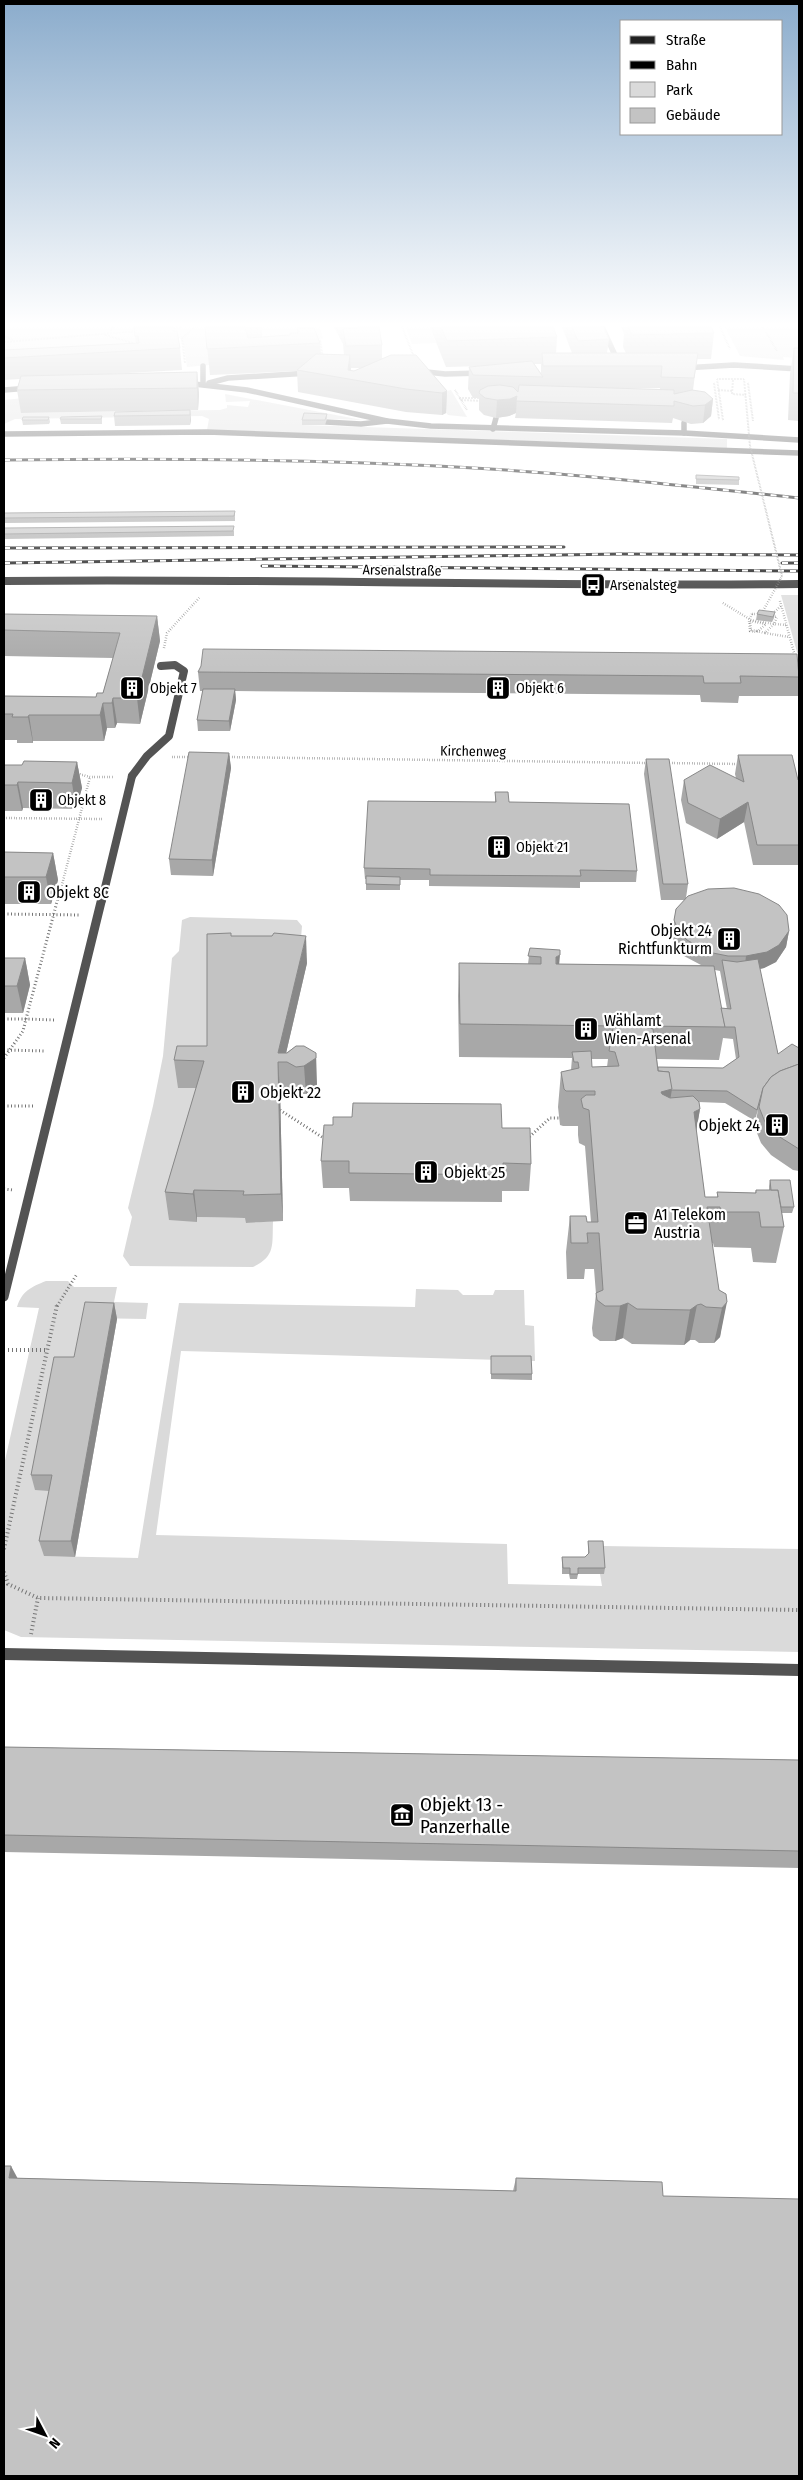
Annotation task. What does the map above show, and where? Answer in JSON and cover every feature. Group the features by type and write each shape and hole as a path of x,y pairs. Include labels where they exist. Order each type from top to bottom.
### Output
{"main road":[{"name":"Arsenalstraße","path":"4,581 210,579 695,585 799,584"}],"street":[{"path":"545,443 799,453"},
{"path":"4,1298 132,776 147,756 170,736 184,671 175,665 161,666"},
{"path":"4,1654 799,1670"}],"path":[{"path":"750,443 782,576 760,618"},
{"path":"161,666 167,633 201,597 210,579"},
{"path":"776,584 778,593"},
{"path":"695,585 751,620 786,625"},
{"path":"780,599 796,660 799,661"},
{"path":"781,606 768,619 770,616 753,613 749,620 750,631 757,632 766,624 750,621 751,630 757,631 765,633 789,637"},
{"path":"765,633 778,617 770,616"},
{"path":"147,756 197,757"},
{"name":"Kirchenweg","path":"226,757 651,763"},
{"path":"661,763 740,764"},
{"path":"72,773 90,777 132,776"},
{"path":"4,1058 22,1030 26,1019 77,819 90,777"},
{"path":"4,818 121,820"},
{"path":"4,914 98,916"},
{"path":"4,1019 72,1021"},
{"path":"4,1050 64,1051"},
{"path":"4,1106 51,1106"},
{"path":"280,1110 326,1140"},
{"path":"524,1142 550,1118 559,1118"},
{"path":"4,1549 57,1304 77,1274"},
{"path":"4,1350 47,1350"},
{"path":"4,1572 8,1584 38,1598 799,1610"},
{"path":"26,1655 38,1598"}],"green space":[{"path":"575,443 727,443 727,448"},
{"path":"781,595 799,595 799,659"},
{"path":"190,917 297,920 302,926 299,962 210,1073 178,1087 207,1088 196,1222 197,1217 246,1218 246,1223 273,1221 272,1243 269,1254 266,1259 253,1267 130,1266 123,1256 132,1217 128,1208 163,1056 172,958 179,951 182,920"},
{"path":"46,1281 68,1281 74,1287 117,1287 114,1302 148,1303 146,1319 89,1318 44,1556 138,1558 179,1303 415,1307 416,1289 458,1290 463,1295 493,1295 495,1290 524,1290 525,1325 534,1326 535,1361 181,1351 156,1535 507,1544 508,1584 602,1586 600,1574 604,1573 602,1546 799,1549 799,1652 21,1637 4,1630 4,1465 39,1308 17,1307 24,1293"}],"building":[{"path":"696,475 739,477 739,480 696,479"},
{"path":"235,511 234,516 4,518 4,513"},
{"path":"234,526 233,531 4,534 4,528"},
{"path":"759,610 775,612 773,617 757,614"},
{"path":"4,614 157,616 137,698 113,698 112,703 103,703 100,715 29,715 28,717 12,717 13,714 4,714 4,696 96,697 97,693 103,693 120,633 4,630"},
{"path":"203,649 797,654 799,677 740,676 741,683 704,683 703,676 198,672 201,666"},
{"path":"203,689 235,689 229,721 197,720"},
{"path":"189,752 229,753 212,860 169,859"},
{"path":"738,755 792,755 799,780 799,845 757,845 748,802 720,819 688,803 684,780 710,765 744,782"},
{"path":"646,759 669,759 688,884 663,884"},
{"path":"24,761 77,762 72,783 18,782 17,785 4,785 4,765 22,765"},
{"name":"Objekt 21","path":"495,792 508,792 509,802 629,804 637,871 580,870 581,876 430,875 430,869 364,868 368,801 496,802"},
{"path":"4,852 53,853 46,877 4,877"},
{"path":"366,876 400,877 400,885 366,884"},
{"name":"Objekt 24 Richtfunkturm","path":"734,888 759,894 779,905 787,915 789,931 779,945 767,952 746,956 728,956 708,952 687,940 678,930 674,920 676,909 688,896 708,889"},
{"name":"Objekt 22","path":"231,933 231,936 272,936 274,933 306,936 278,1053 287,1053 296,1046 304,1046 316,1053 316,1058 304,1066 296,1067 287,1062 278,1062 281,1194 243,1195 244,1191 194,1190 193,1194 165,1192 204,1061 174,1060 177,1046 207,1046 207,934"},
{"path":"530,948 560,950 560,955 556,957 556,964 714,966 725,1027 645,1026 645,1024 618,1023 617,1026 460,1024 459,963 541,964 541,957 528,956"},
{"path":"4,958 25,958 17,986 4,986"},
{"path":"758,959 778,1054 792,1044 799,1048 799,1064 780,1071 771,1077 763,1088 757,1110 727,1091 671,1090 669,1072 658,1071 658,1067 723,1068 739,1057 735,1027 725,1027 721,1008 731,1009 722,960 737,962"},
{"path":"618,1023 645,1024 645,1027 653,1029 658,1071 669,1072 672,1089 661,1092 662,1094 670,1098 693,1096 699,1102 700,1109 694,1112 705,1197 718,1197 717,1192 756,1193 756,1190 778,1190 784,1227 761,1227 759,1212 721,1212 720,1207 707,1207 719,1290 726,1294 727,1302 722,1308 706,1307 701,1304 690,1310 637,1309 628,1303 620,1306 605,1306 597,1300 596,1293 603,1290 599,1233 587,1233 588,1243 571,1243 570,1216 586,1216 587,1222 598,1222 589,1110 583,1108 581,1099 586,1095 595,1095 595,1091 566,1091 561,1072 579,1068 578,1062 574,1062 572,1052 591,1051 592,1067 619,1066 615,1052 609,1051 613,1028 618,1027"},
{"name":"Objekt 24","path":"799,1064 799,1149 775,1134 765,1122 759,1107 763,1088 771,1077 780,1071"},
{"path":"353,1103 501,1104 502,1128 530,1128 531,1164 503,1163 503,1175 349,1173 349,1161 321,1161 324,1125 333,1125 333,1117 352,1117"},
{"path":"770,1180 790,1180 794,1207 781,1207 778,1190 771,1190"},
{"path":"85,1302 114,1303 71,1541 39,1541 52,1475 31,1475 54,1357 74,1357"},
{"path":"491,1356 531,1356 532,1374 491,1374"},
{"path":"588,1541 603,1541 605,1568 578,1568 578,1574 570,1574 570,1568 563,1568 562,1557 585,1557 589,1553"},
{"name":"Objekt 13 - Panzerhalle","path":"4,1747 799,1760 799,1851 4,1835"},
{"path":"4,2166 11,2166 9,2178 516,2191 516,2178 662,2182 663,2196 799,2199 799,2476 4,2476"}],"railway":[{"path":"4,460 230,460 456,467 585,476 799,498"},
{"path":"4,548 564,547"},
{"path":"4,563 621,554 799,555"},
{"path":"782,563 799,563"},
{"path":"262,566 799,571"}],"place":[{"name":"Arsenalsteg","path":"593,585"},
{"name":"Objekt 7","path":"132,688"},
{"name":"Objekt 6","path":"498,688"},
{"name":"Objekt 8","path":"41,800"},
{"name":"Objekt 21","path":"499,847"},
{"name":"Objekt 8C","path":"29,892"},
{"name":"Objekt 24 Richtfunkturm","path":"729,939"},
{"name":"Wählamt Wien-Arsenal","path":"586,1029"},
{"name":"Objekt 22","path":"243,1092"},
{"name":"Objekt 24","path":"777,1125"},
{"name":"Objekt 25","path":"426,1172"},
{"name":"A1 Telekom Austria","path":"636,1223"},
{"name":"Objekt 13 - Panzerhalle","path":"402,1815"}]}
